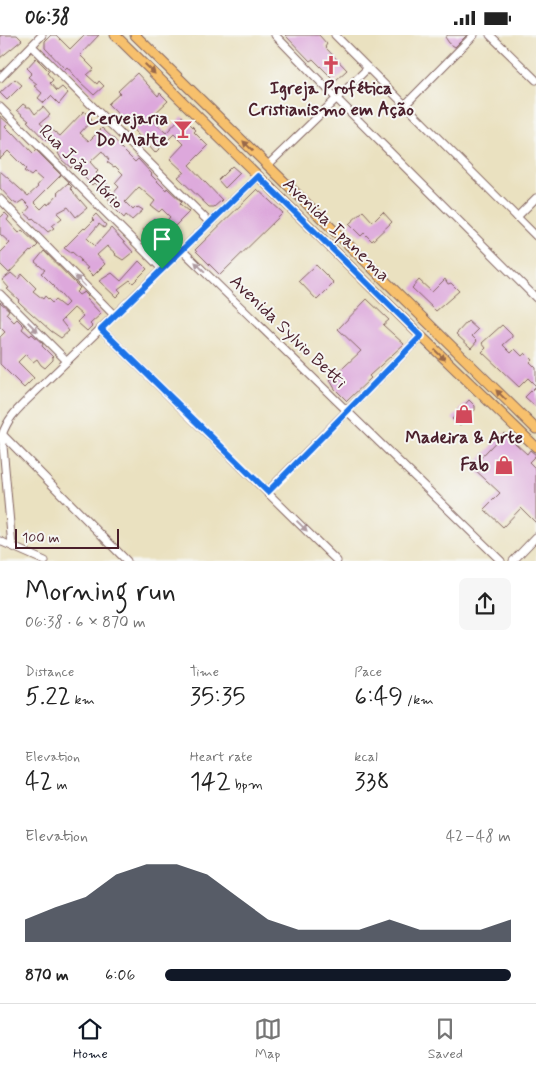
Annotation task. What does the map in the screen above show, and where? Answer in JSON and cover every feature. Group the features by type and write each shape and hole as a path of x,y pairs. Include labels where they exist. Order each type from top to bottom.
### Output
{"main road":[{"name":"Avenida Ipanema","path":"115,35 536,447"},
{"name":"Avenida Ipanema","path":"135,35 536,429"}],"street":[{"path":"0,78 42,35"},
{"path":"275,35 536,298"},
{"path":"335,35 536,236"},
{"path":"405,105 474,35"},
{"path":"490,35 536,80"},
{"path":"32,46 210,223"},
{"path":"268,165 368,68"},
{"name":"Rua João Flório","path":"0,107 162,269"},
{"path":"12,546 2,435 7,422 67,361 258,176"},
{"path":"516,217 536,198"},
{"path":"0,199 114,315"},
{"name":"Avenida Sylvio Betti","path":"182,250 501,561"},
{"path":"0,294 67,361"},
{"path":"101,329 337,561"},
{"path":"268,492 421,336"},
{"path":"2,435 127,561"},
{"path":"513,561 536,537"},
{"path":"0,541 45,561"}],"building":[{"path":"0,35 17,35 22,40 0,58"},
{"path":"51,35 56,35 70,49 84,35 99,35 80,55 94,69 87,75 97,84 99,81 104,86 94,95 67,67 65,69 45,48 45,41"},
{"path":"285,35 319,35 327,44 325,47 347,70 335,81 313,59 310,61"},
{"path":"448,35 467,35 455,47 445,37"},
{"path":"36,58 49,71 47,73 53,80 50,83 57,91 62,87 68,93 59,104 51,96 44,103 38,98 42,93 34,86 37,84 28,77 32,73 27,68"},
{"path":"137,73 158,96 160,93 168,101 150,118 166,133 182,116 208,146 189,165 222,200 214,207 209,207 178,177 184,172 170,159 184,144 174,134 155,153 149,146 147,147 142,139 108,104 120,93 118,91"},
{"path":"15,79 22,85 7,100 0,93"},
{"path":"23,104 30,107 35,114 43,107 50,115 40,123 49,131 51,129 60,136 84,111 92,120 80,133 89,141 102,128 135,162 138,159 166,190 167,188 182,202 180,204 189,212 173,228 166,221 170,217 162,209 159,212 151,206 155,201 139,187 125,202 133,210 138,207 143,210 132,220 126,215 124,218 109,203 111,201 108,199 119,187 115,183 123,174 115,166 107,162 109,160 102,151 90,162 98,171 96,173 111,189 106,193 94,183 92,185 83,176 85,174 83,171 74,164 71,168 62,160 59,152 17,110"},
{"path":"0,116 8,123 5,126 13,134 33,153 36,150 61,175 34,202 41,209 47,203 48,205 68,183 87,208 76,217 68,207 57,213 62,218 48,232 25,213 30,207 23,200 17,204 13,202 0,188 0,171 28,196 38,187 42,180 34,173 31,176 24,171 26,169 8,151 0,159"},
{"path":"232,166 240,173 225,188 218,180"},
{"path":"257,189 283,213 220,275 195,250"},
{"path":"363,211 373,222 383,212 392,222 372,241 364,233 361,236 349,224"},
{"path":"5,213 9,217 7,220 19,233 22,230 38,245 9,273 0,264 0,253 10,243 0,234 0,218"},
{"path":"96,214 106,225 104,228 99,224 87,238 95,246 111,228 133,252 123,260 115,255 107,246 97,255 105,264 93,276 81,260 64,248 94,220 92,218"},
{"path":"154,218 161,225 149,236 143,230"},
{"path":"169,233 176,238 163,251 157,244"},
{"path":"44,251 80,288 76,292 79,295 84,292 88,296 86,298 101,314 90,324 92,326 87,331 77,322 83,316 74,308 61,321 69,331 61,338 22,305 7,289 9,288 2,280 11,273 18,279 22,274 36,288 33,291 43,299 45,296 52,303 55,300 64,307 68,303 41,273 45,270 35,262"},
{"path":"139,261 147,269 133,283 130,280 118,289 121,292 116,297 99,281 112,273 121,281"},
{"path":"316,265 334,283 317,300 299,281"},
{"path":"445,279 448,284 451,283 459,291 436,311 412,288 419,280 432,292"},
{"path":"367,299 389,320 383,325 404,344 369,376 371,378 347,401 335,389 330,380 361,351 338,329"},
{"path":"0,302 9,310 6,314 14,322 17,319 24,326 22,329 30,336 32,334 53,357 53,360 45,368 37,359 33,362 26,354 18,362 34,378 24,388 0,364 0,337 5,332 0,327"},
{"path":"468,321 478,330 472,336 477,341 471,348 456,334"},
{"path":"502,325 512,335 503,345 511,353 515,349 522,356 525,353 532,360 530,362 536,368 536,386 528,378 519,387 482,352 486,348 482,343"},
{"path":"536,386 536,407 525,397"},
{"name":"Madeira & Arte","path":"469,400 475,406 475,410 460,425 452,419"},
{"path":"504,433 527,454 530,450 536,455 529,462 536,469 536,523 521,508 503,527 484,509 500,493 472,467"}],"place":[{"name":"Igreja Profética Cristianismo em Ação","path":"331,65"},
{"name":"Cervejaria Do Malte","path":"183,129"},
{"name":"Madeira & Arte","path":"464,414"},
{"name":"Fab","path":"504,465"}],"route":[{"path":"258,176 421,336 268,492 101,329 162,269 258,176"}]}
